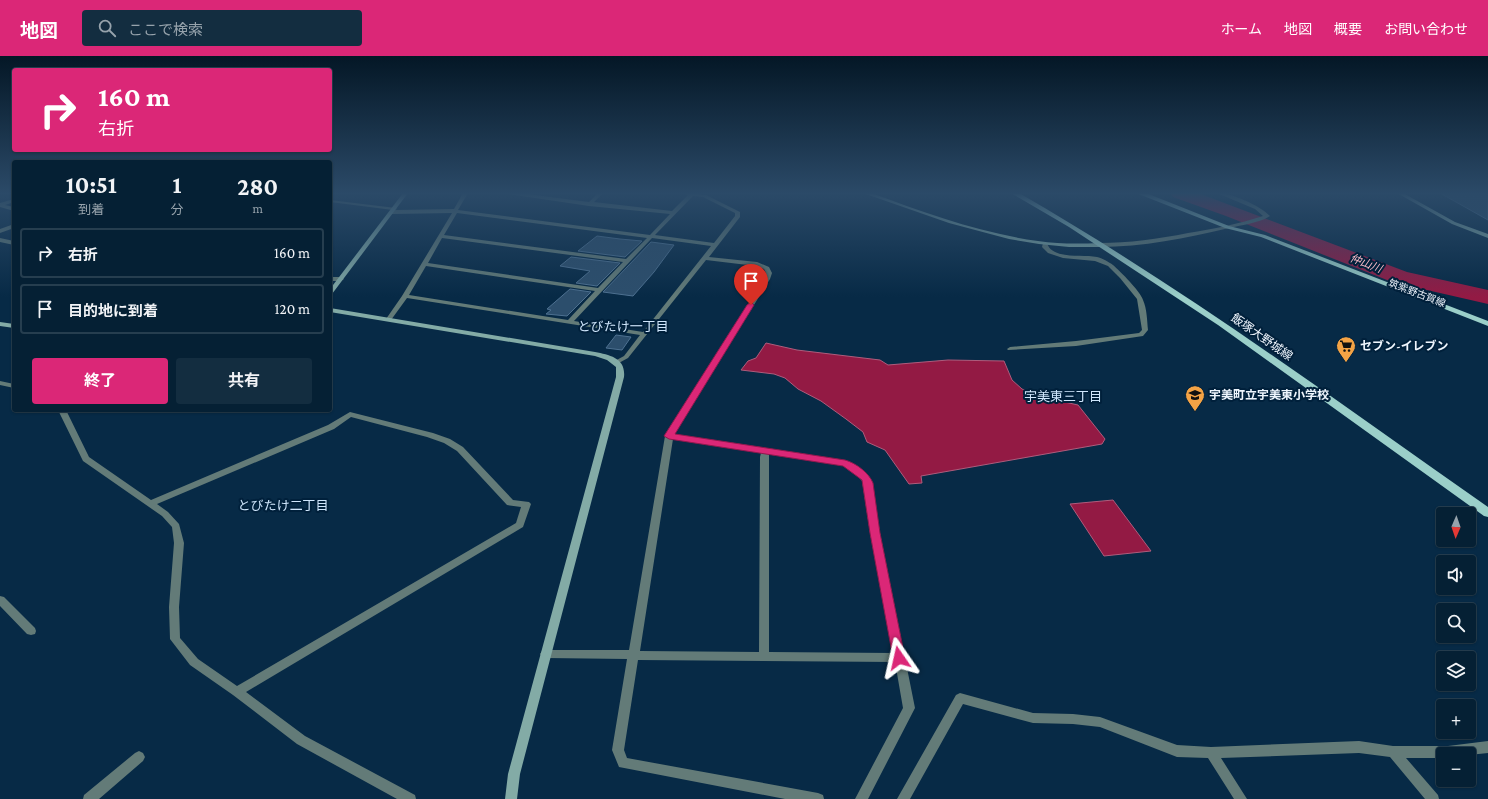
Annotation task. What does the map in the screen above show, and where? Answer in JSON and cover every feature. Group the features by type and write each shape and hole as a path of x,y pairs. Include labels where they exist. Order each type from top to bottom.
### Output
{"main road":[{"name":"飯塚大野城線","path":"1073,228 1221,323 1488,513"},
{"name":"筑紫野古賀線","path":"1228,228 1250,239 1488,331"},
{"name":"筑紫野古賀線","path":"1230,228 1263,236 1488,324"}],"street":[{"path":"332,290 380,228"},
{"path":"389,319 405,296 445,228"},
{"path":"585,228 716,245"},
{"path":"570,321 659,228"},
{"path":"617,362 626,357 729,228"},
{"path":"970,228 984,232 1045,244 1067,246 1119,246 1147,243 1224,228"},
{"path":"1464,228 1488,236"},
{"path":"440,236 628,261"},
{"path":"0,240 12,243"},
{"path":"1010,349 1080,344 1132,337 1141,335 1145,330 1140,299 1110,265 1096,259 1065,257 1050,252 1045,247 1045,244"},
{"path":"706,258 757,264 767,268 769,273 669,436 618,750 624,764 818,799"},
{"path":"424,264 599,290"},
{"path":"332,279 341,279"},
{"path":"405,296 645,334"},
{"path":"332,310 595,354 608,357 617,362 622,371 514,774 511,799"},
{"path":"0,324 12,326"},
{"path":"0,383 12,386"},
{"path":"63,412 86,459 164,514 176,526 179,543 174,607 175,639 194,662 300,740 410,799"},
{"path":"150,504 332,427 350,414 430,435 447,441 460,449 510,503 526,504 520,525 236,692"},
{"path":"669,436 845,464 849,465 866,478 908,708 861,799"},
{"path":"764,657 764,457 766,451"},
{"path":"0,600 31,631"},
{"path":"546,654 899,658"},
{"path":"903,799 960,698 1033,718 1100,722 1177,751 1210,753 1359,747 1393,752 1448,752 1488,747"},
{"path":"1393,752 1433,799"},
{"path":"1210,753 1241,799"},
{"path":"89,799 139,757"}],"shaded area":[{"path":"766,343 797,350 880,360 888,365 948,360 1004,361 1012,380 1022,389 1038,396 1078,405 1105,439 1102,444 921,476 922,483 909,484 885,450 867,442 863,432 821,401 798,389 785,378 774,374 741,370 748,361 756,358"},
{"path":"1113,500 1151,551 1104,556 1070,504"}],"building":[{"path":"597,236 642,241 625,257 578,251"},
{"path":"651,242 674,245 654,272 633,296 603,292"},
{"path":"571,257 620,263 597,286 576,283 590,271 560,266"},
{"path":"570,289 591,292 567,316 546,314 551,310 547,309"},
{"path":"616,335 631,337 622,350 606,348"}],"waterway":[{"name":"仲山川","path":"1273,228 1400,277 1488,297"}],"place":[{"name":"セブン-イレブン","path":"1346,363"},
{"name":"宇美町立宇美東小学校","path":"1195,412"}],"district":[{"name":"とびたけ一丁目","path":"623,326"},
{"name":"宇美東三丁目","path":"1063,396"},
{"name":"とびたけ二丁目","path":"283,505"}],"route":[{"path":"751,305 669,436 845,464 849,465 866,478 899,658"}]}
